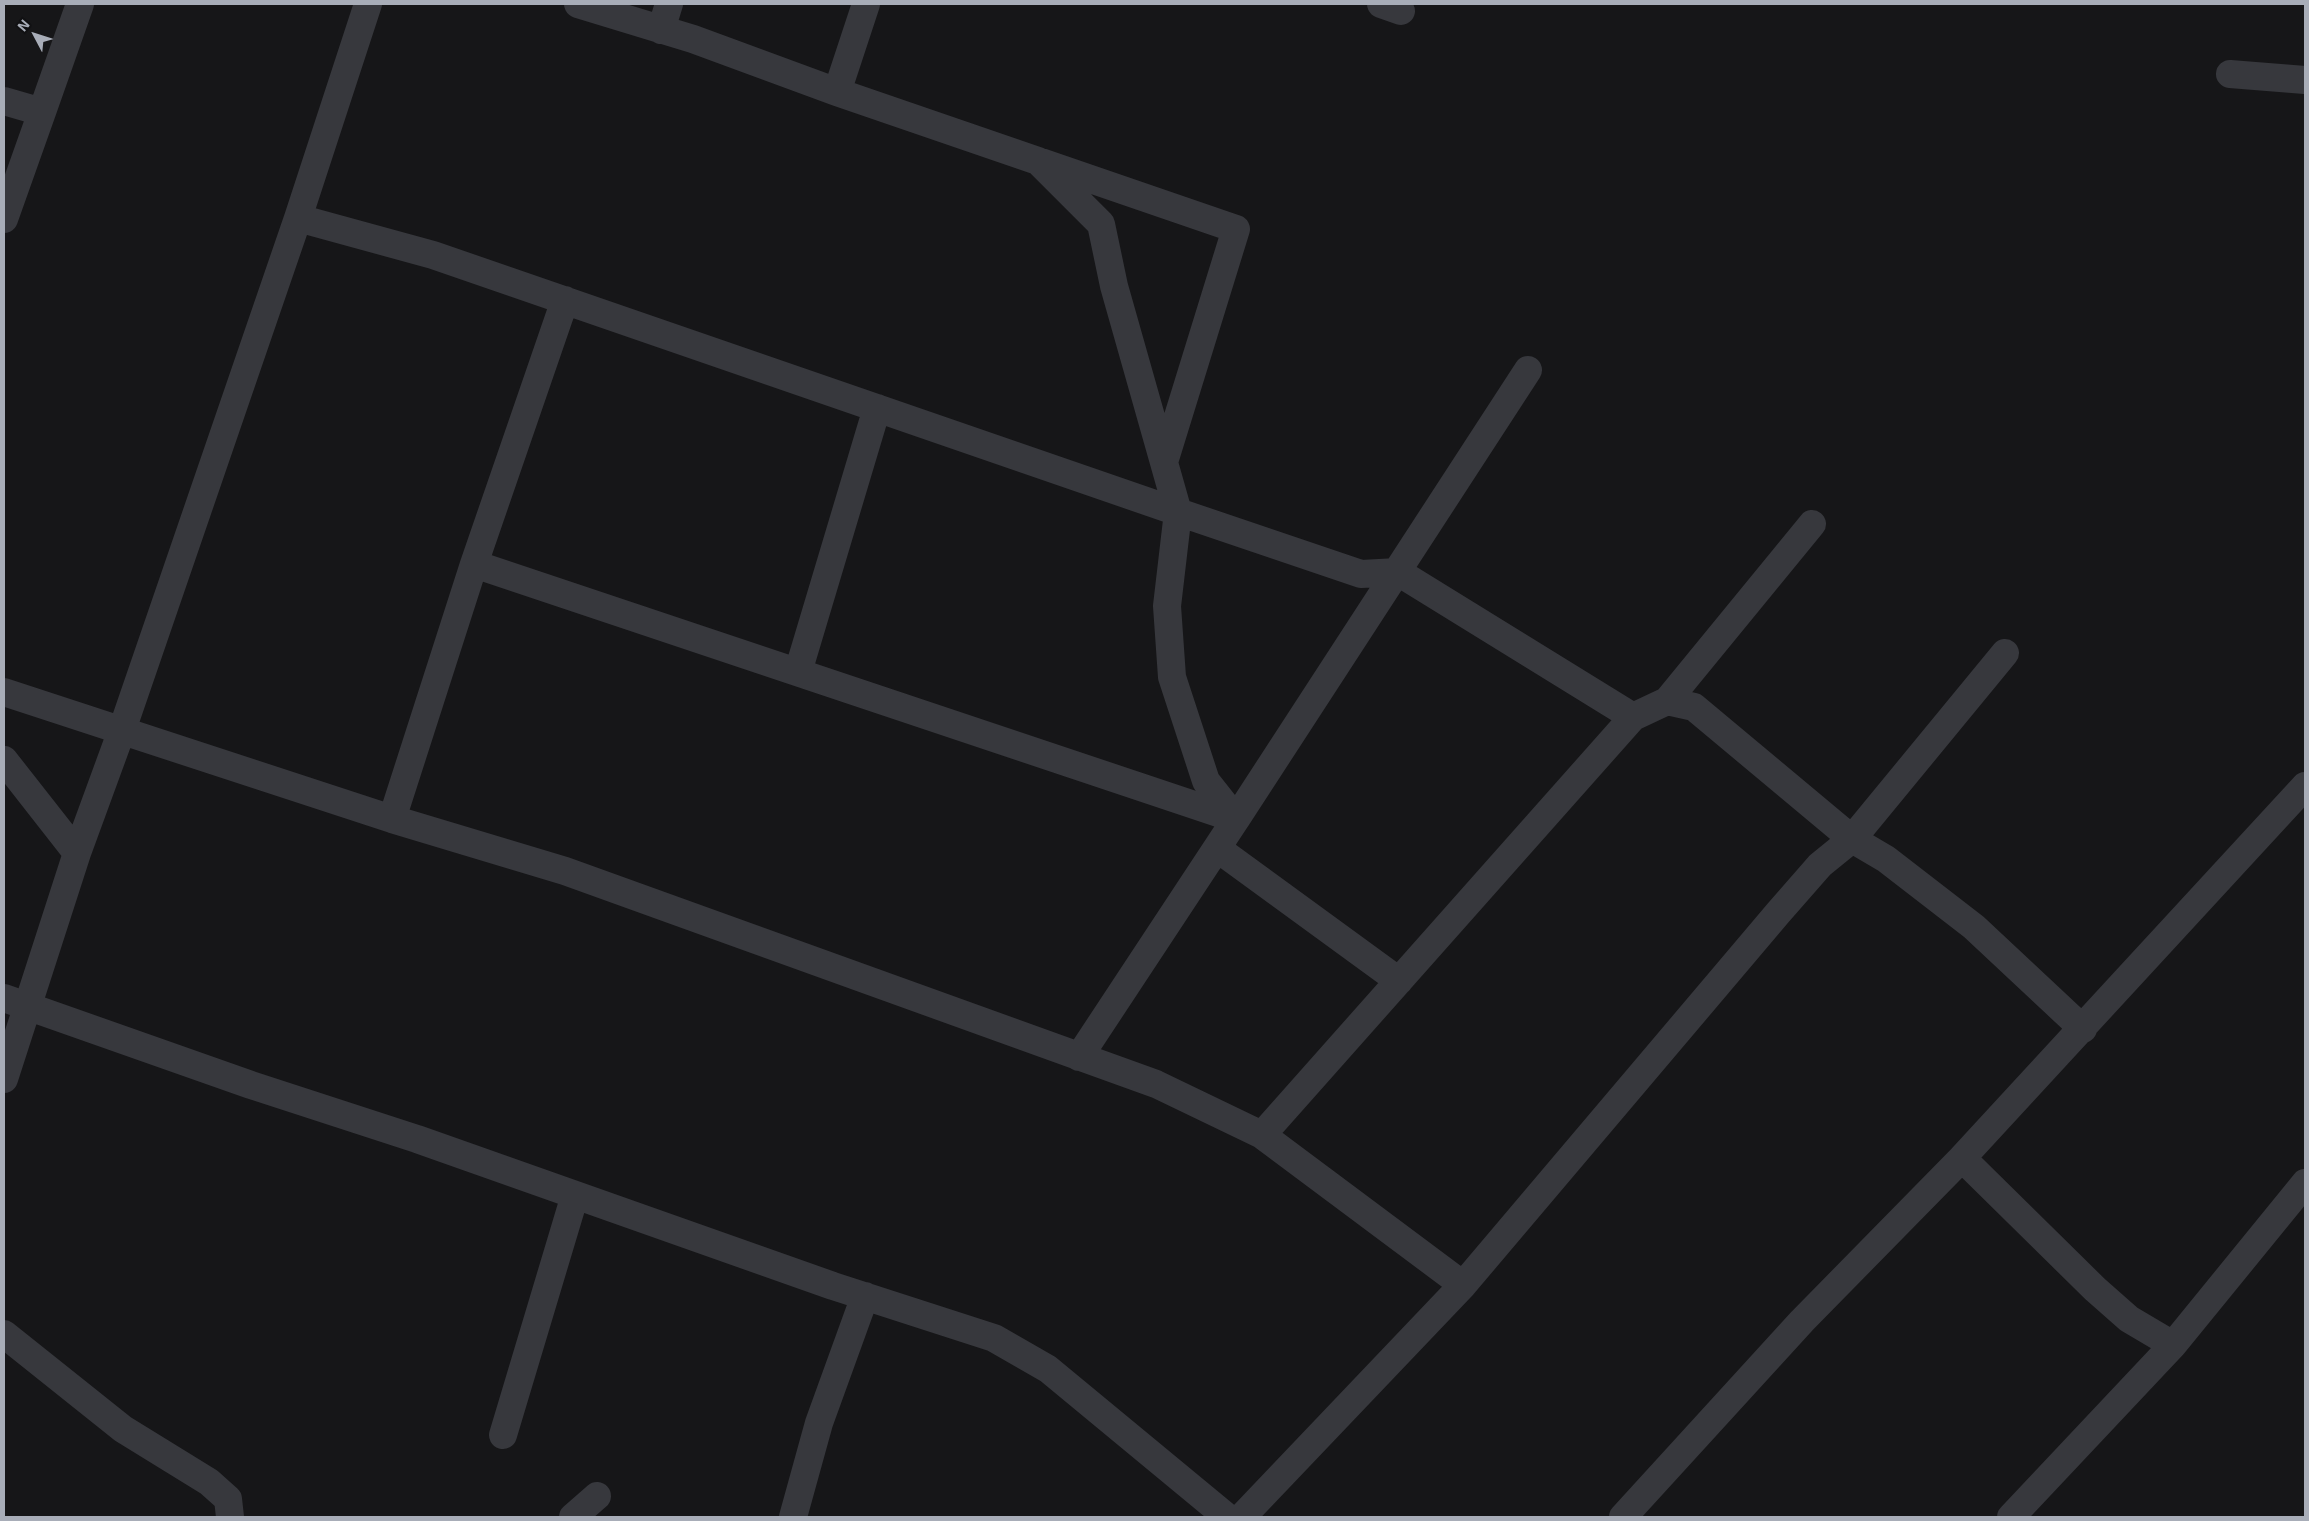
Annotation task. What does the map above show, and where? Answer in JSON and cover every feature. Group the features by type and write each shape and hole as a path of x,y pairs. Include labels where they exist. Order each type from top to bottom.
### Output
{"street":[{"path":"4,219 80,4"},
{"path":"4,1079 16,1002 77,853 122,730 298,218 368,4"},
{"path":"578,4 693,39 837,92 1236,229 1164,462"},
{"path":"661,30 669,4"},
{"path":"837,92 866,4"},
{"path":"2230,74 2305,80"},
{"path":"4,101 42,112"},
{"path":"1038,161 1101,224 1114,286 1178,512 1167,606 1172,677 1206,781 1236,820"},
{"path":"298,218 433,255 1361,574 1398,572 1633,717"},
{"path":"392,819 474,564 565,300"},
{"path":"1079,1057 1218,849 1528,370"},
{"path":"798,672 877,408"},
{"path":"1262,1135 1633,717 1667,702 1812,524"},
{"path":"474,564 1236,820"},
{"path":"1242,1517 1463,1285 1778,913 1820,865 1852,839 2005,653"},
{"path":"4,692 392,819 565,871 1156,1084 1262,1135 1463,1285"},
{"path":"1667,702 1694,707 1852,839 1886,859 1974,927 2082,1028"},
{"path":"4,760 77,853"},
{"path":"1623,1517 1802,1321 1962,1158 2305,786"},
{"path":"1218,849 1399,981"},
{"path":"16,1002 865,1296 994,1338 1048,1369 1227,1517"},
{"path":"1962,1158 2129,1319 2173,1345"},
{"path":"2012,1517 2173,1345 2305,1183"},
{"path":"503,1435 574,1195"},
{"path":"793,1517 820,1423 865,1296"},
{"path":"4,1334 123,1429 209,1482 228,1499 230,1517"},
{"path":"573,1517 597,1496"}]}
